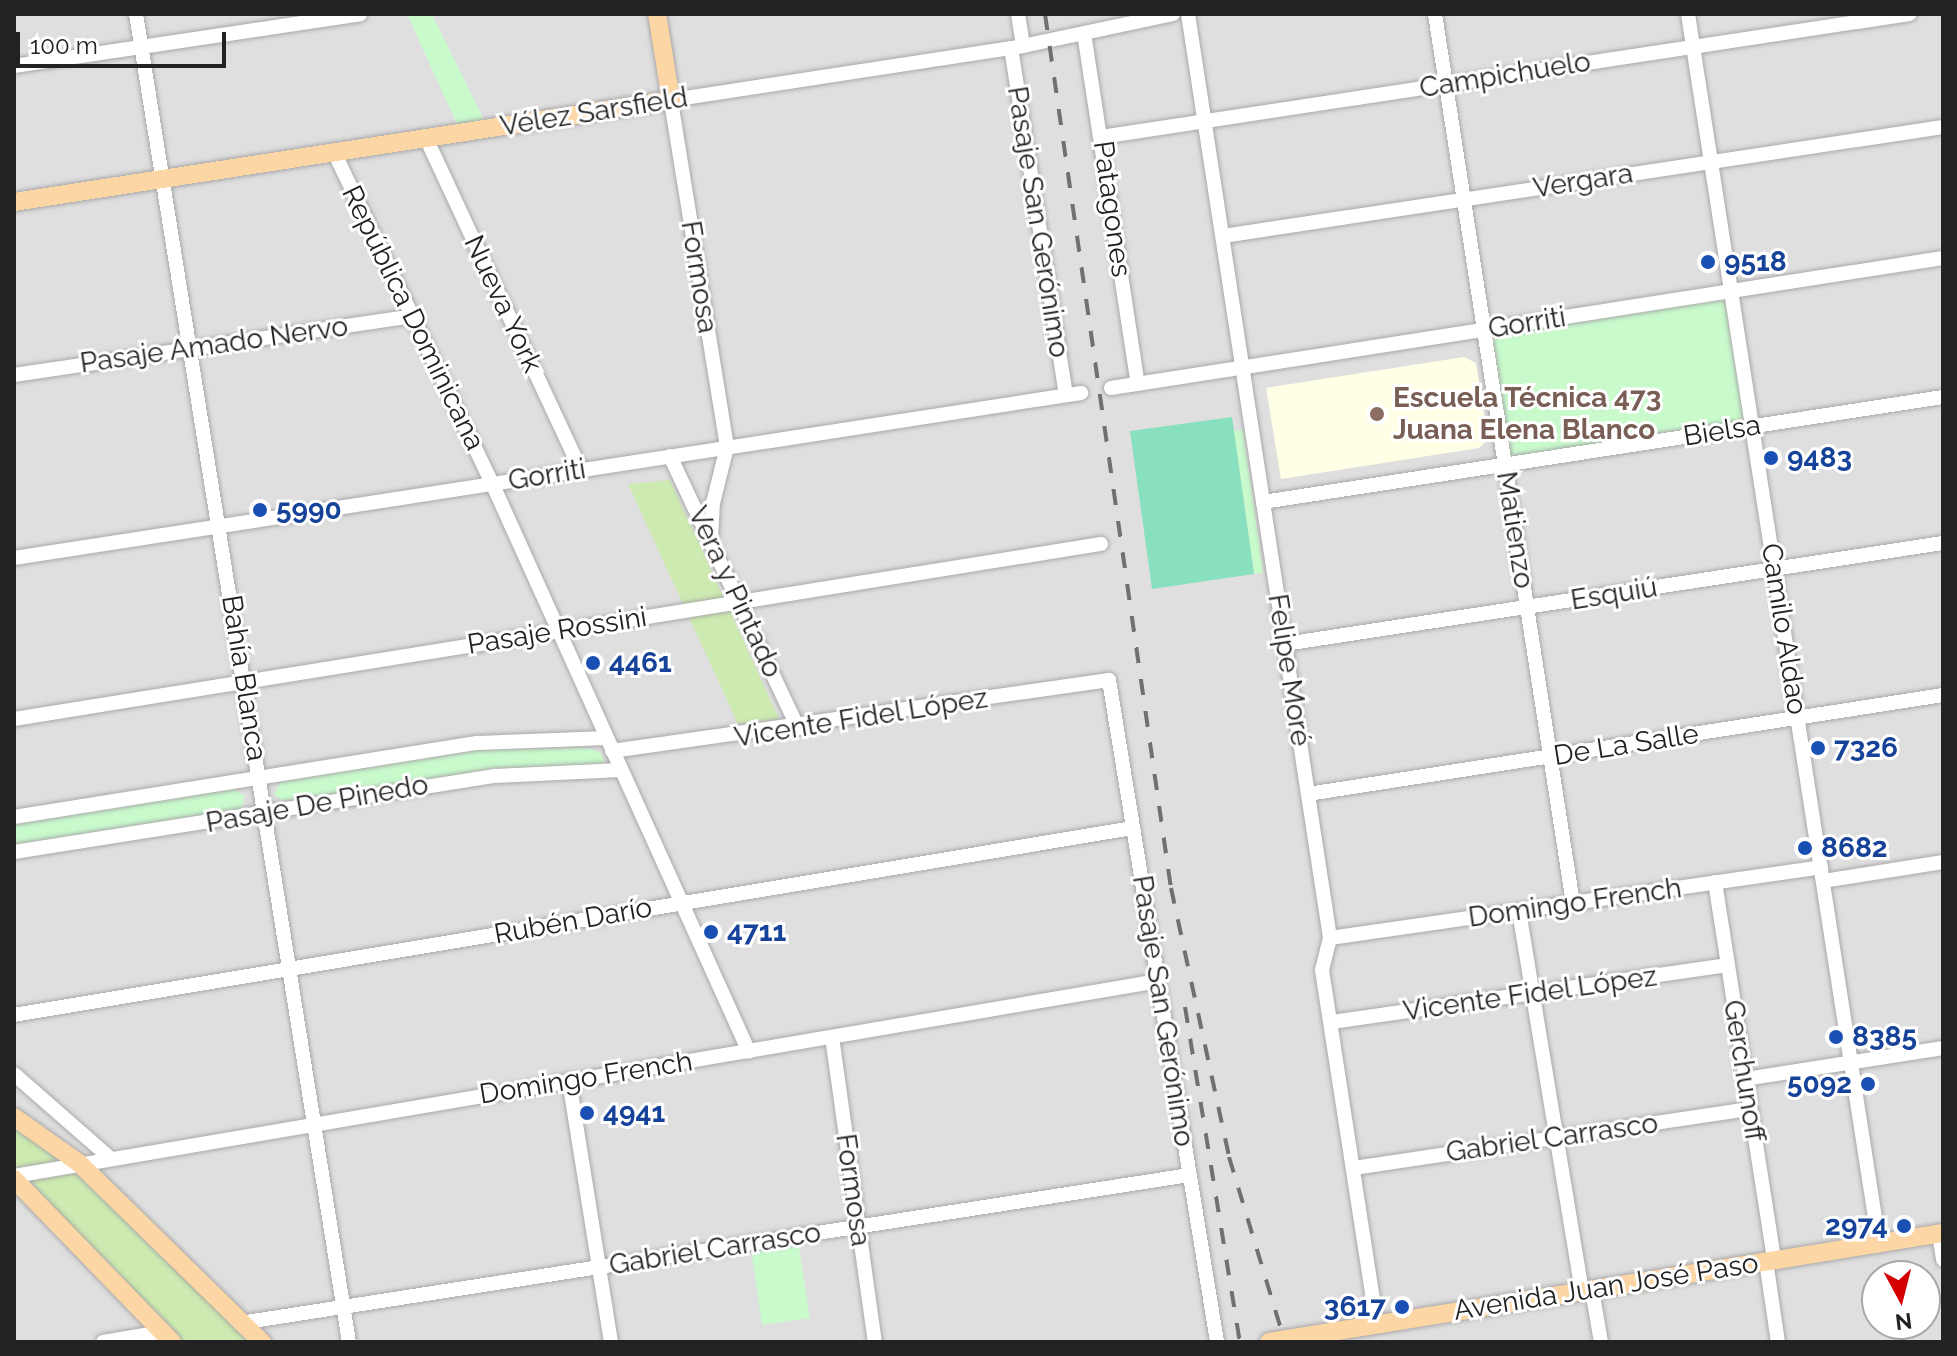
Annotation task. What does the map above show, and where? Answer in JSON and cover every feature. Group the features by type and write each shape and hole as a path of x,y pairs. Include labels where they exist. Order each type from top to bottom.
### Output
{"main road":[{"name":"Formosa","path":"657,14 671,100"},
{"name":"Vélez Sarsfield","path":"14,202 671,100"},
{"path":"14,1117 79,1163 262,1342"},
{"path":"14,1177 167,1337"},
{"name":"Avenida Juan José Paso","path":"1269,1342 1315,1338 1377,1324 1941,1234"}],"street":[{"name":"Bahía Blanca","path":"136,14 349,1342"},
{"path":"14,66 360,14"},
{"name":"Pasaje San Gerónimo","path":"1018,14 1017,47 1073,394"},
{"name":"Vélez Sarsfield","path":"671,100 1017,47 1173,14"},
{"name":"Felipe Moré","path":"1188,14 1330,938 1322,970 1377,1324"},
{"name":"Matienzo","path":"1435,14 1573,903"},
{"name":"Camilo Aldao","path":"1688,14 1879,1243"},
{"name":"Campichuelo","path":"1101,137 1910,14"},
{"name":"Patagones","path":"1084,33 1138,384"},
{"name":"Formosa","path":"671,100 727,447 713,503 711,540"},
{"name":"Vergara","path":"1223,236 1943,127"},
{"name":"Nueva York","path":"426,138 581,470"},
{"name":"República Dominicana","path":"334,152 492,483 749,1052"},
{"name":"Gorriti","path":"1111,388 1943,258"},
{"name":"Pasaje Amado Nervo","path":"14,375 413,316"},
{"name":"Gorriti","path":"14,558 1073,394"},
{"name":"Bielsa","path":"1263,502 1943,397"},
{"name":"Vera y Pintado","path":"670,456 798,728"},
{"name":"Esquiú","path":"1285,644 1943,543"},
{"name":"Pasaje Rossini","path":"14,719 1101,544"},
{"name":"Pasaje San Gerónimo","path":"1109,680 1217,1342"},
{"name":"Vicente Fidel López","path":"14,817 478,743 609,745 798,728 1109,680"},
{"name":"De La Salle","path":"1308,794 1943,695"},
{"name":"Pasaje De Pinedo","path":"14,852 495,776 621,770"},
{"name":"Rubén Darío","path":"14,1015 1133,828"},
{"name":"Domingo French","path":"1330,938 1715,882 1943,862"},
{"name":"Gerchunoff","path":"1715,882 1750,1109 1778,1342"},
{"path":"1519,911 1556,1137 1587,1290 1601,1342"},
{"name":"Vicente Fidel López","path":"1332,1022 1728,965"},
{"name":"Domingo French","path":"14,1177 79,1163 1158,981"},
{"name":"Formosa","path":"832,1037 875,1342"},
{"path":"1745,1079 1943,1048"},
{"path":"14,1074 111,1159"},
{"path":"569,1080 611,1342"},
{"name":"Gabriel Carrasco","path":"1354,1168 1750,1109"},
{"name":"Gabriel Carrasco","path":"240,1323 1189,1175"},
{"path":"1941,1234 1943,1260"},
{"path":"103,1342 167,1337"}],"shaded area":[{"path":"14,14 1943,14 1943,1342 14,1342"},
{"name":"Escuela Técnica 473 Juana Elena Blanco","path":"1464,357 1476,363 1488,439 1479,448 1281,479 1266,388"}],"green space":[{"path":"407,14 432,14 488,128 461,133"},
{"path":"1731,291 1752,426 1505,464 1484,330"},
{"path":"1232,417 1254,574 1152,589 1130,431"},
{"path":"1243,430 1263,573 1254,574 1234,431"},
{"path":"670,480 779,719 738,724 628,484"},
{"path":"586,748 600,752 606,763 490,770 283,801 274,794 281,781 475,749"},
{"path":"232,789 244,795 243,809 14,849 14,823"},
{"path":"14,1117 79,1163 262,1342 172,1342 14,1179"},
{"path":"798,1242 810,1318 762,1325 751,1249"}],"railway":[{"path":"1045,14 1171,888 1229,1157 1285,1342"},
{"path":"1185,1007 1240,1342"}],"place":[{"name":"9518","path":"1708,262"},
{"name":"Escuela Técnica 473 Juana Elena Blanco","path":"1377,414"},
{"name":"9483","path":"1771,458"},
{"name":"5990","path":"260,510"},
{"name":"4461","path":"593,663"},
{"name":"7326","path":"1818,748"},
{"name":"8682","path":"1805,848"},
{"name":"4711","path":"711,932"},
{"name":"8385","path":"1836,1037"},
{"name":"5092","path":"1868,1084"},
{"name":"4941","path":"587,1113"},
{"name":"2974","path":"1904,1226"},
{"name":"3617","path":"1402,1307"}]}
